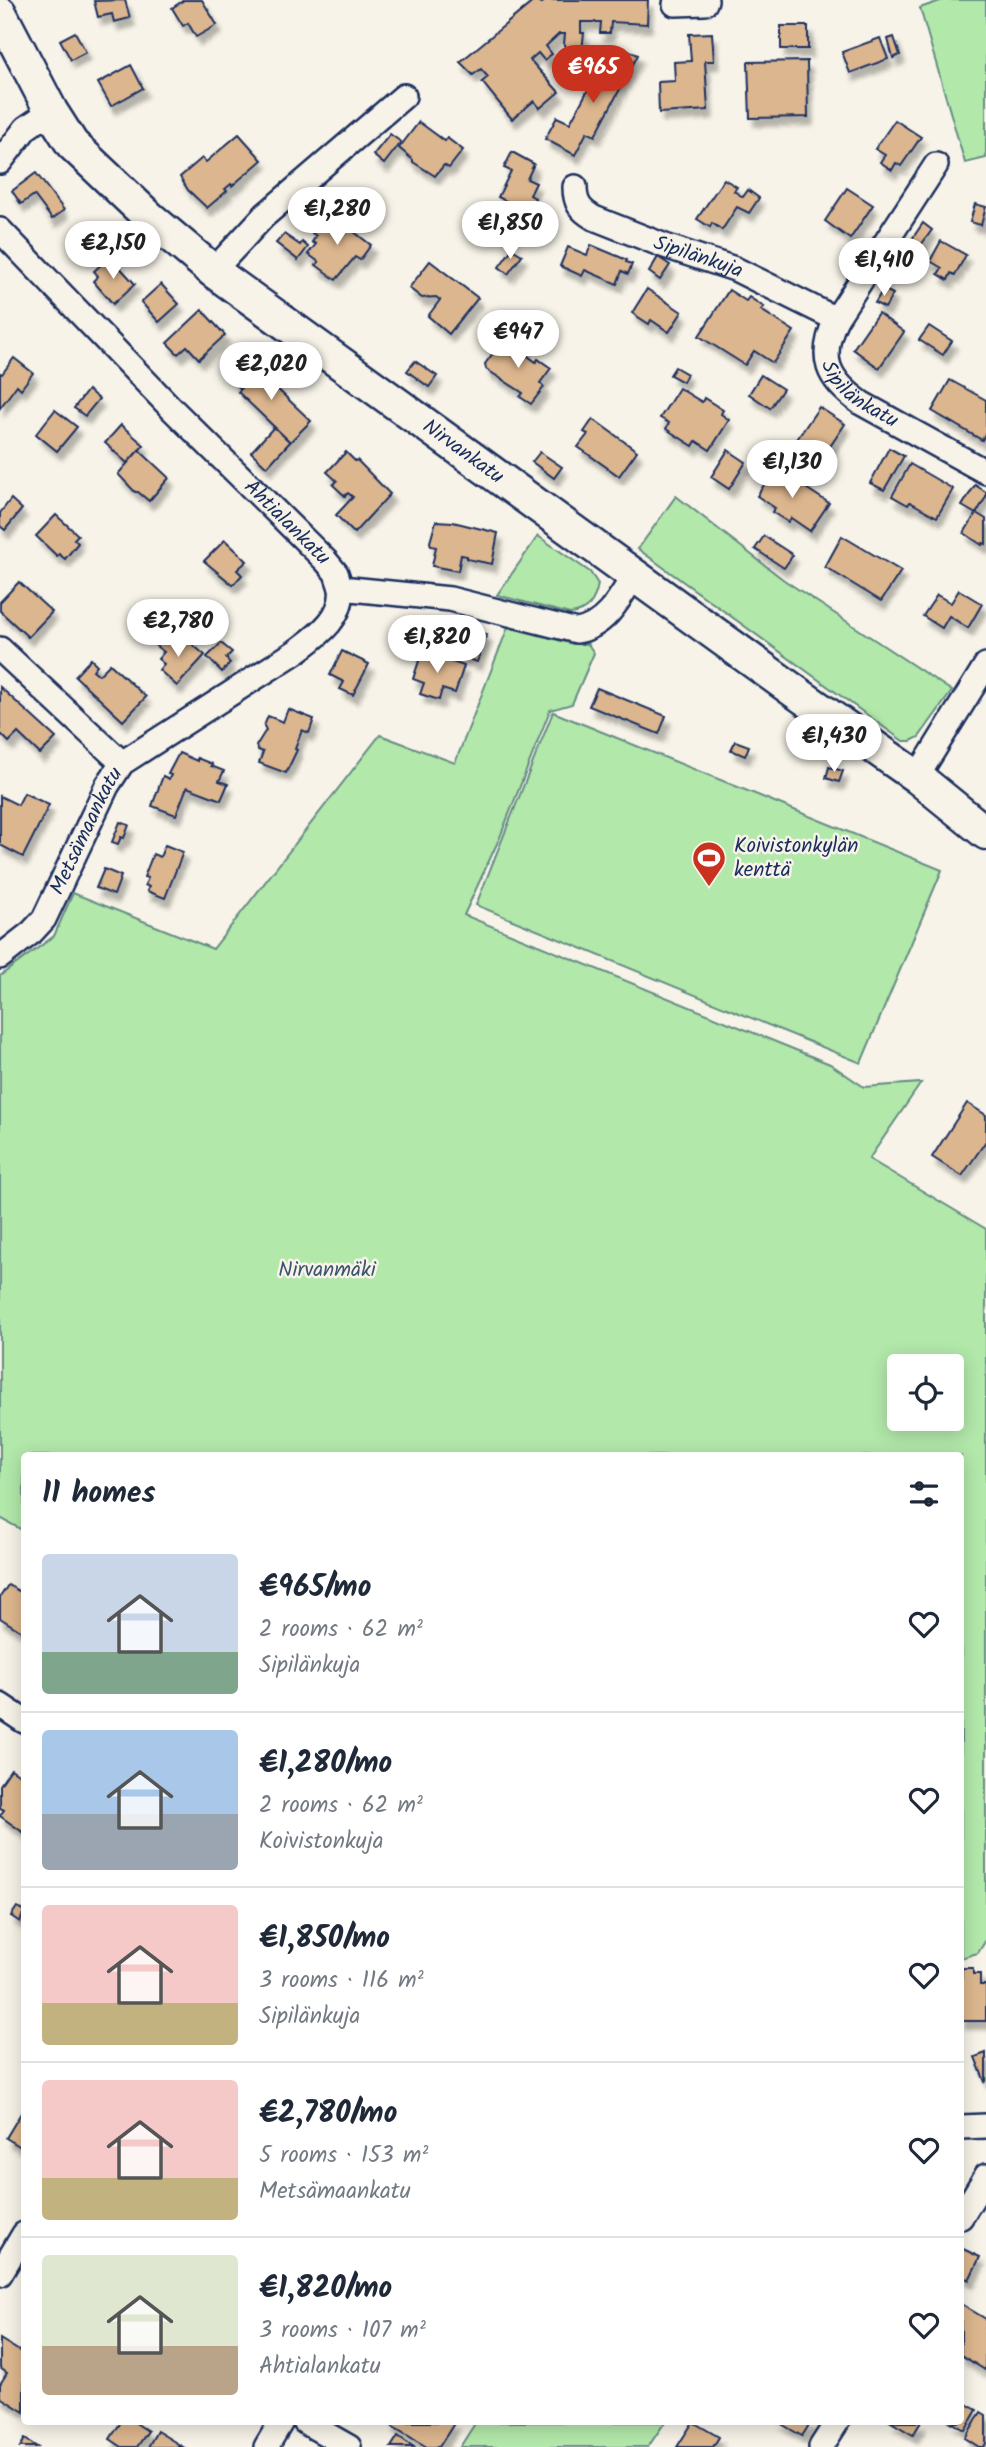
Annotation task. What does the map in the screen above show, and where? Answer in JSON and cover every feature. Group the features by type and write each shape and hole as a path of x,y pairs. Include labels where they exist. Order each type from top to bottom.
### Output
{"street":[{"path":"675,4 705,3 706,0"},
{"name":"Nirvankatu","path":"0,13 51,111 72,144 110,182 213,271 917,777 986,833"},
{"path":"213,271 264,216 404,96"},
{"path":"0,162 26,128 51,111"},
{"name":"Sipilänkatu","path":"936,165 836,319 828,338 827,366 834,380 860,403 986,472"},
{"name":"Sipilänkuja","path":"575,187 578,205 583,212 594,218 665,246 736,269 836,319"},
{"name":"Ahtialankatu","path":"0,230 159,396 326,561 336,573 341,587 450,599 577,631 591,629 602,621 634,575"},
{"name":"Metsämaankatu","path":"0,957 44,919 107,786 122,763 321,633 339,609 341,587"},
{"path":"0,649 122,763"},
{"path":"917,777 986,664"},
{"path":"0,1705 21,1719"},
{"path":"964,2127 986,2126"},
{"path":"964,2212 986,2176"},
{"path":"0,2274 21,2239"},
{"path":"266,2447 279,2425"},
{"path":"310,2425 349,2447"},
{"path":"821,2447 835,2425"}],"green space":[{"path":"943,0 986,0 986,158 965,163 920,8"},
{"path":"676,496 784,580 952,691 919,737 903,741 638,549"},
{"path":"538,536 590,572 598,584 593,600 582,611 570,614 497,595"},
{"name":"Nirvanmäki","path":"508,627 573,644 588,644 594,653 572,704 550,710 500,837 464,915 830,1064 864,1087 921,1083 869,1159 986,1229 986,1940 978,1953 964,1957 964,1452 21,1452 21,1529 0,1518 0,976 54,936 73,893 213,949 380,735 455,763"},
{"name":"Koivistonkylän kenttä","path":"553,712 942,870 861,1063 476,905"},
{"path":"474,2425 663,2425 648,2447 460,2447"}],"building":[{"path":"125,0 130,18 114,22 112,14 98,17 94,1"},
{"path":"184,0 202,0 217,25 196,37 188,23 183,26 172,8"},
{"path":"535,0 542,3 546,0 648,0 647,24 611,22 610,33 600,33 601,22 581,22 581,33 584,33 582,51 568,50 564,44 565,34 559,34 546,46 552,54 544,60 538,53 530,60 559,92 540,108 534,101 512,119 482,82 488,77 481,69 473,75 460,62"},
{"path":"781,26 808,26 808,49 781,49"},
{"path":"75,32 86,52 71,60 60,40"},
{"path":"712,33 714,61 705,61 708,110 659,113 658,82 675,81 674,62 691,61 689,34"},
{"path":"894,37 900,55 893,58 888,39"},
{"path":"880,38 888,59 850,73 842,52"},
{"path":"624,48 638,55 595,136 587,132 575,155 545,139 557,117 570,123 602,64 613,70"},
{"path":"807,61 808,117 750,118 748,62"},
{"path":"131,65 143,88 111,106 98,83"},
{"path":"895,120 921,137 901,166 896,163 892,170 880,162 885,155 875,149"},
{"path":"419,122 463,150 449,168 444,165 435,176 413,162 399,148"},
{"path":"239,134 262,160 225,189 227,191 207,208 188,190 180,177 202,158 206,162"},
{"path":"390,134 401,142 384,164 373,155"},
{"path":"512,152 534,164 527,179 536,183 530,195 535,198 530,209 525,206 523,210 498,197 511,171 504,168"},
{"path":"36,173 64,210 52,219 34,195 21,204 12,191"},
{"path":"724,179 737,187 734,191 743,197 748,190 759,198 749,213 737,207 722,230 712,223 710,227 697,219"},
{"path":"847,188 873,205 850,239 825,221"},
{"path":"975,204 986,207 981,225 970,222"},
{"path":"335,217 371,245 360,260 355,257 336,280 316,265 319,262 308,254 316,244 312,242 316,236 312,233 321,222 327,227"},
{"path":"923,223 932,230 921,245 912,239"},
{"path":"284,234 308,247 298,260 276,243"},
{"path":"941,241 966,255 955,275 951,273 948,280 938,274 942,268 930,261"},
{"path":"591,245 627,260 626,262 632,264 628,274 622,271 617,284 585,270 582,276 560,266 568,247 587,255"},
{"path":"512,249 522,255 508,274 499,267"},
{"path":"658,257 670,265 660,280 649,272"},
{"path":"105,261 109,267 115,262 135,284 113,304 93,281 98,276 94,271"},
{"path":"430,261 478,298 449,334 428,316 440,300 436,297 422,298 409,288"},
{"path":"161,284 179,304 159,322 141,302"},
{"path":"647,289 682,312 669,332 651,320 649,324 632,313"},
{"path":"883,289 893,294 885,308 875,303"},
{"path":"729,290 746,301 749,297 764,307 761,310 794,331 773,363 754,351 745,365 699,336"},
{"path":"202,310 225,335 199,359 187,346 178,354 167,343"},
{"path":"878,313 904,332 879,368 853,349"},
{"path":"929,326 952,341 943,355 919,340"},
{"path":"504,338 536,362 538,359 551,368 540,383 544,387 531,404 520,397 523,393 486,369 485,364"},
{"path":"14,358 33,373 21,389 17,385 0,408 0,373 2,374"},
{"path":"415,361 437,376 429,387 407,371"},
{"path":"250,363 271,379 270,382 311,421 290,442 238,392 241,389 233,381 243,367"},
{"path":"675,367 687,374 683,382 670,375"},
{"path":"761,375 783,389 770,408 749,394"},
{"path":"950,380 986,400 986,432 982,440 932,411"},
{"path":"679,388 702,402 704,398 723,410 721,414 729,420 710,450 696,441 693,446 666,429 669,423 660,418"},
{"path":"88,390 99,399 85,416 74,408"},
{"path":"819,407 845,424 817,466 791,448"},
{"path":"55,410 77,427 57,451 36,434"},
{"path":"593,419 637,451 619,476 578,447 588,434 584,432"},
{"path":"121,425 144,445 127,463 105,443"},
{"path":"274,427 290,442 267,467 251,452"},
{"path":"889,448 904,456 884,490 870,483"},
{"path":"139,450 169,478 149,501 135,492 118,474"},
{"path":"728,450 746,462 729,489 711,477"},
{"path":"346,452 390,494 354,533 336,515 353,497 348,493 345,496 333,485 337,481 327,472"},
{"path":"540,452 562,467 554,478 532,462"},
{"path":"910,464 953,489 937,517 910,502 908,505 892,496"},
{"path":"775,468 829,503 810,531 791,518 788,522 772,512 775,508 757,496"},
{"path":"975,485 986,492 976,514 962,506"},
{"path":"11,499 22,509 5,530 0,526 0,513"},
{"path":"976,513 986,519 986,544 982,545 964,533"},
{"path":"56,515 78,535 74,539 78,543 65,559 59,554 57,556 36,536"},
{"path":"436,521 453,522 498,533 492,564 467,559 467,556 461,555 458,571 432,566 436,547 431,546 430,542"},
{"path":"764,536 793,555 784,568 755,549"},
{"path":"842,536 901,571 881,601 825,567"},
{"path":"225,540 247,561 237,570 242,575 233,585 204,561"},
{"path":"19,582 52,612 28,637 0,611 0,602"},
{"path":"959,590 982,604 968,628 949,616 942,628 923,616 937,595 951,603"},
{"path":"468,628 487,635 477,662 458,655"},
{"path":"166,635 173,642 175,639 181,644 186,639 205,655 177,686 159,670 164,664 158,659 164,652 156,646"},
{"path":"221,643 232,652 226,658 230,663 222,672 207,657"},
{"path":"342,651 369,664 353,695 340,689 344,682 330,675"},
{"path":"422,652 434,656 435,652 448,656 446,660 464,666 455,693 442,689 439,700 420,694 424,683 413,679"},
{"path":"91,659 97,665 93,670 99,675 110,664 146,697 123,721 75,676"},
{"path":"0,687 56,738 40,754 18,733 9,742 0,733"},
{"path":"597,688 666,716 659,734 589,706"},
{"path":"288,709 314,719 309,733 302,730 295,749 297,750 286,773 259,763 263,752 256,746 266,730 264,726 268,716 283,722"},
{"path":"735,741 749,746 745,756 731,750"},
{"path":"179,753 224,771 219,781 228,784 221,800 187,787 176,815 152,806 163,776 169,779 171,775 168,774"},
{"path":"829,767 843,771 839,782 826,778"},
{"path":"24,793 49,805 23,857 0,845 0,796 18,805"},
{"path":"120,822 129,825 124,838 121,837 118,844 112,842"},
{"path":"165,845 183,852 165,898 147,891 149,887 145,885 148,878 144,877 153,854 160,857"},
{"path":"104,869 121,876 114,895 96,888"},
{"path":"967,1103 986,1115 986,1141 962,1176 932,1157"},
{"path":"8,1585 21,1592 21,1631 0,1618 0,1597"},
{"path":"11,1769 21,1776 21,1831 0,1816 4,1810 0,1808 0,1785"},
{"path":"17,1907 21,1909 20,1922 11,1916"},
{"path":"964,1968 973,1968 973,1974 980,1974 980,1985 986,1985 986,2021 964,2021"},
{"path":"986,2053 986,2081 985,2082 975,2057"},
{"path":"21,2113 21,2147 6,2138"},
{"path":"964,2249 980,2257 969,2280 964,2278"},
{"path":"964,2306 986,2319 985,2370 964,2357"},
{"path":"0,2339 21,2352 21,2410 0,2397 0,2384 7,2373 0,2368"},
{"path":"964,2403 977,2410 965,2430 956,2425 964,2425"},
{"path":"981,2412 986,2415 984,2447 979,2447 965,2438"},
{"path":"119,2425 139,2425 148,2431 137,2447 122,2447 110,2439"},
{"path":"390,2425 453,2425 439,2447 427,2447"},
{"path":"691,2425 698,2425 719,2437 713,2447 677,2447"},
{"path":"783,2425 809,2425 802,2436"},
{"path":"896,2425 919,2425 913,2435"},
{"path":"157,2431 183,2447 148,2447"},
{"path":"398,2436 414,2447 391,2447"},
{"path":"25,2439 37,2447 20,2447"}],"place":[{"name":"Koivistonkylän kenttä","path":"709,888"}]}
